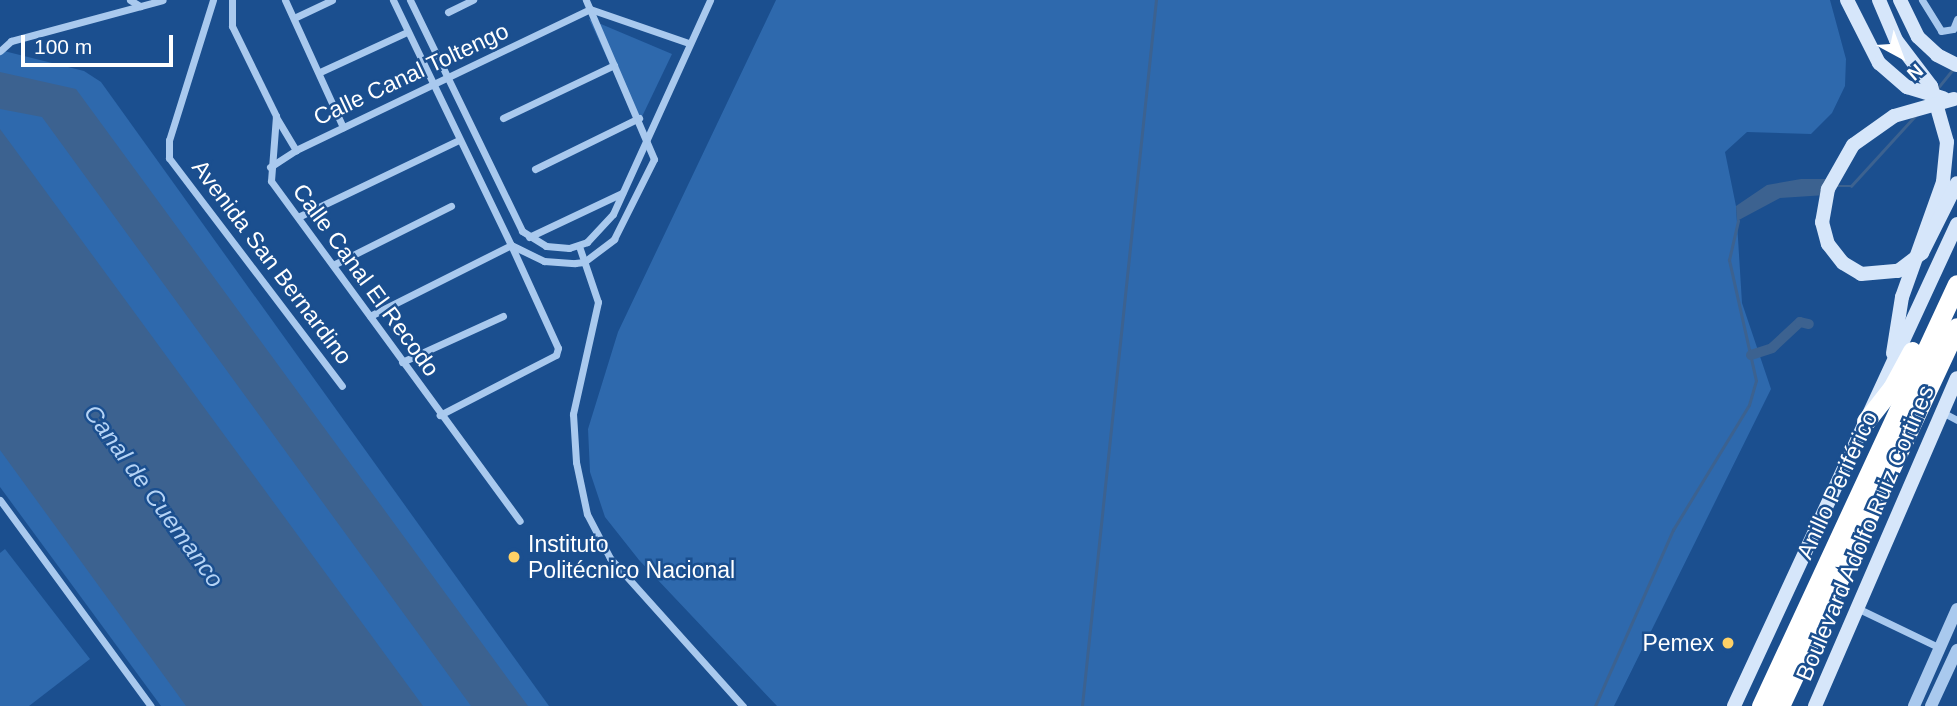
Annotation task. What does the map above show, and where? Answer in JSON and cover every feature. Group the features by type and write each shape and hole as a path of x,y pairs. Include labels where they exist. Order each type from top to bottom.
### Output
{"highway":[{"path":"1866,421 1892,388 1957,284"},
{"name":"Anillo Periférico","path":"1761,706 1957,284"},
{"name":"Anillo Periférico","path":"1780,706 1957,327"},
{"path":"1918,411 1957,357"}],"main road":[{"path":"1847,0 1875,57 1889,72 1926,95 1956,99"},
{"path":"1879,0 1896,40 1939,103 1948,153 1940,194 1902,297 1893,361"},
{"path":"1900,0 1918,37 1937,55 1957,65"},
{"path":"1908,0 1927,38 1951,55"},
{"path":"1956,99 1894,116 1853,145 1828,189 1822,222 1828,244 1843,263 1861,274 1898,271 1922,253 1957,183"},
{"name":"Boulevard Adolfo Ruiz Cortines","path":"1734,706 1957,224"},
{"name":"Boulevard Adolfo Ruiz Cortines","path":"1815,706 1957,377"}],"street":[{"path":"130,0 140,6"},
{"path":"0,51 11,41 163,0"},
{"name":"Avenida San Bernardino","path":"214,0 169,140 169,158 342,386"},
{"path":"232,0 232,26 276,116 296,150"},
{"path":"285,0 344,127"},
{"path":"294,18 332,0"},
{"path":"393,0 558,348 556,355 440,415"},
{"path":"410,0 512,216 529,237 546,246 579,246 601,231 622,193 709,0"},
{"path":"448,12 473,0"},
{"path":"511,245 544,261 584,262 603,249 623,226 654,159 648,136 586,0"},
{"path":"1922,0 1941,31 1953,29 1957,19"},
{"path":"590,9 689,43"},
{"name":"Calle Canal Toltengo","path":"270,167 296,150 590,9"},
{"path":"320,72 407,32"},
{"path":"503,118 614,65"},
{"name":"Calle Canal El Recodo","path":"276,116 271,181 520,521"},
{"path":"535,169 639,118"},
{"path":"298,217 459,140"},
{"path":"529,237 622,193"},
{"path":"333,265 451,206"},
{"path":"370,316 511,245"},
{"path":"579,246 598,302 573,414 576,462 587,514 610,558 743,706"},
{"path":"402,362 503,316"},
{"path":"1941,412 1957,420"},
{"path":"0,500 151,706"},
{"path":"1857,608 1940,648"},
{"path":"1914,706 1954,623 1957,609"},
{"path":"1931,706 1954,667 1957,650"}],"shaded area":[{"path":"776,0 1830,0 1846,59 1845,86 1832,113 1811,134 1747,132 1725,152 1736,206 1742,303 1771,389 1614,706 777,706 639,560 605,517 590,472 588,429 618,332"},
{"path":"589,19 672,54 638,125"},
{"path":"0,50 84,71 101,82 549,706 161,706 0,487"},
{"path":"5,549 90,659 29,706 0,706 0,553"}],"water":[{"path":"0,72 76,89 528,706 471,706 42,117 0,109"},
{"name":"Canal de Cuemanco","path":"0,129 423,706 186,706 0,450"},
{"path":"1801,179 1830,179 1826,195 1780,198 1737,221 1736,206 1767,185"}],"waterway":[{"path":"1082,706 1156,0"},
{"path":"1937,89 1953,69"},
{"path":"1834,186 1851,186 1915,116"},
{"path":"1595,706 1673,530 1749,405 1756,381 1729,260 1738,221"},
{"path":"1751,355 1772,348 1800,322 1809,324"}],"place":[{"name":"Instituto Politécnico Nacional","path":"514,557"},
{"name":"Pemex","path":"1728,643"}]}
